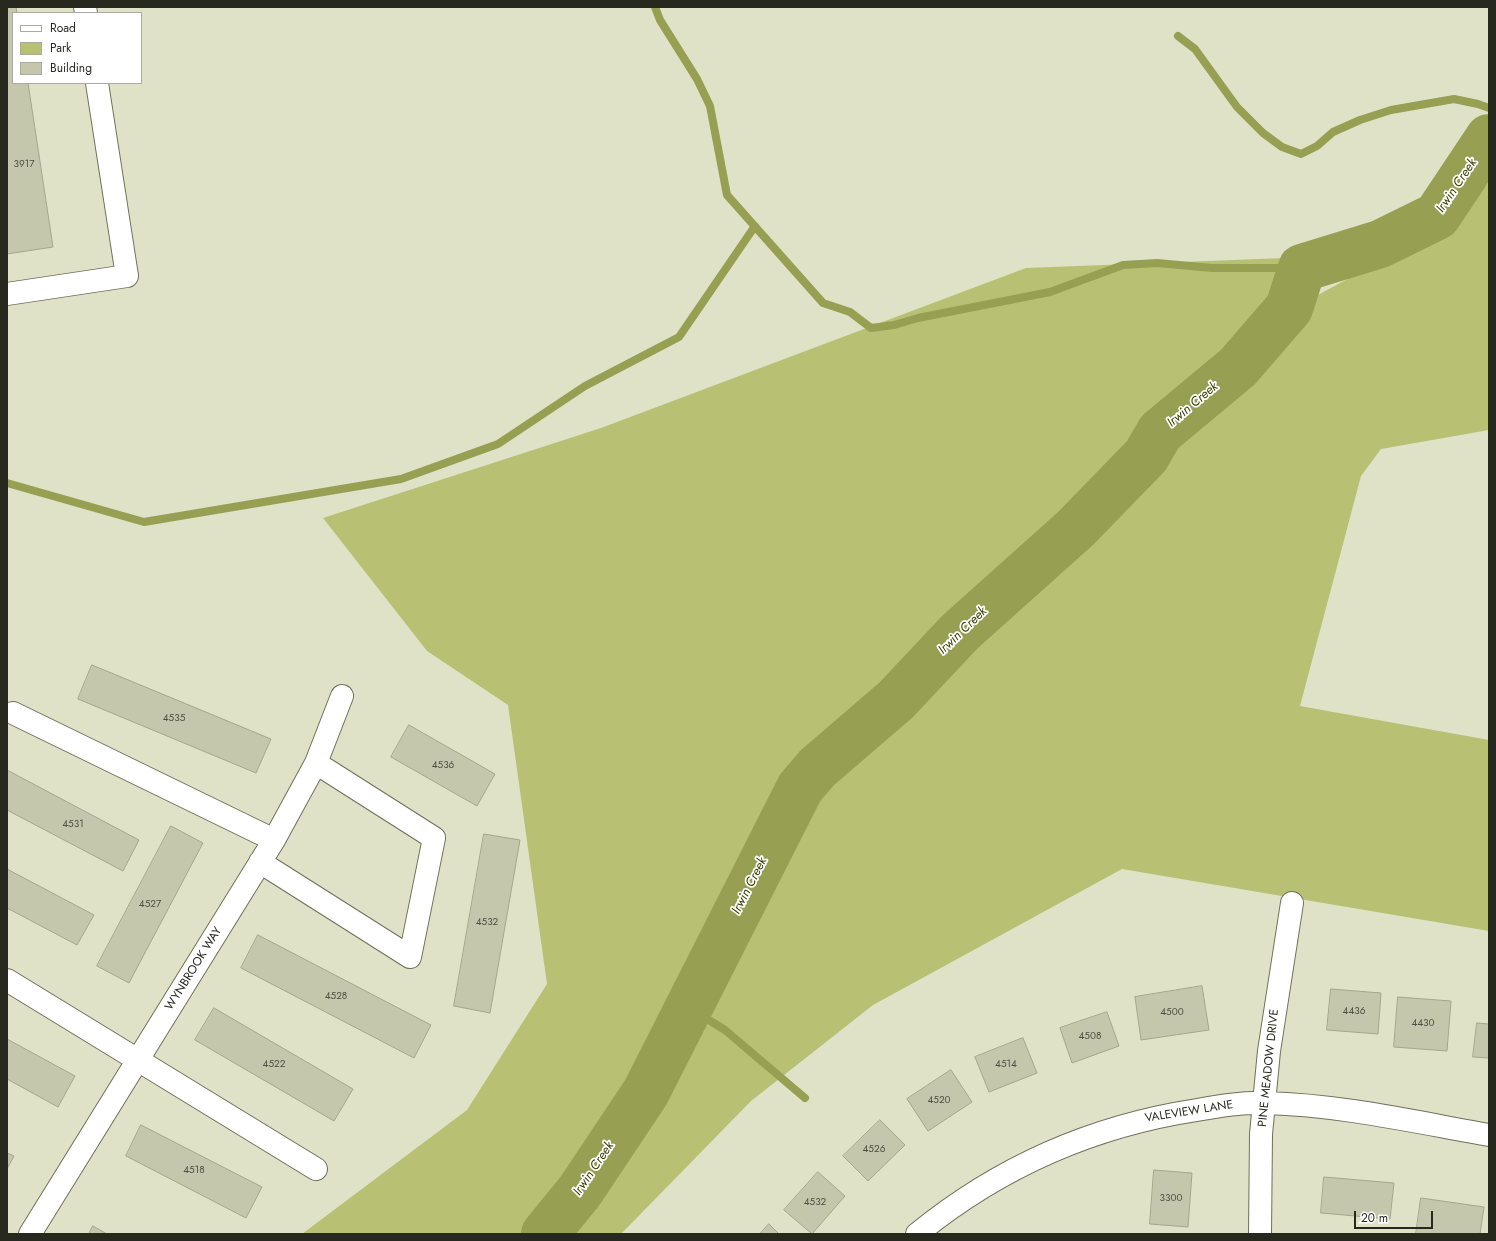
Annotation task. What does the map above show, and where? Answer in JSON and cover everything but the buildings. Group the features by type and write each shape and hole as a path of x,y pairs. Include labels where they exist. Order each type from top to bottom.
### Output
{"street":[{"path":"7,294 127,276 97,84"},
{"name":"WYNBROOK WAY","path":"30,1234 274,840 316,763 342,696"},
{"path":"12,713 274,840"},
{"path":"260,862 410,957 434,838 316,763"},
{"name":"PINE MEADOW DRIVE","path":"1260,1234 1261,1134 1269,1051 1292,903"},
{"path":"7,980 316,1169"},
{"name":"VALEVIEW LANE","path":"917,1234 976,1190 1031,1159 1067,1143 1137,1121 1171,1114 1230,1105 1264,1103 1342,1109 1489,1135"}],"green space":[{"path":"1489,183 1489,430 1381,449 1361,476 1300,706 1489,740 1489,931 1122,869 873,1005 751,1101 621,1234 302,1234 467,1110 547,984 508,705 427,651 323,518 601,428 1026,268 1311,257 1303,303 1427,236"}],"waterway":[{"path":"655,7 660,20 697,79 710,106 727,195 823,303 850,312 871,328 894,325 918,318 1050,292 1123,265 1157,263 1212,268 1302,268"},
{"path":"1178,36 1195,49 1237,107 1263,133 1282,147 1301,154 1317,146 1333,132 1360,120 1391,110 1454,99 1489,108"},
{"name":"Irwin Creek","path":"545,1234 580,1191 646,1092 800,788 817,768 896,700 960,632 1076,528 1146,456 1160,432 1238,367 1289,308 1302,268 1380,244 1437,216 1489,138"},
{"path":"7,483 144,522 401,479 498,444 585,386 679,337 755,226"},
{"path":"688,1007 725,1030 805,1098"}]}
